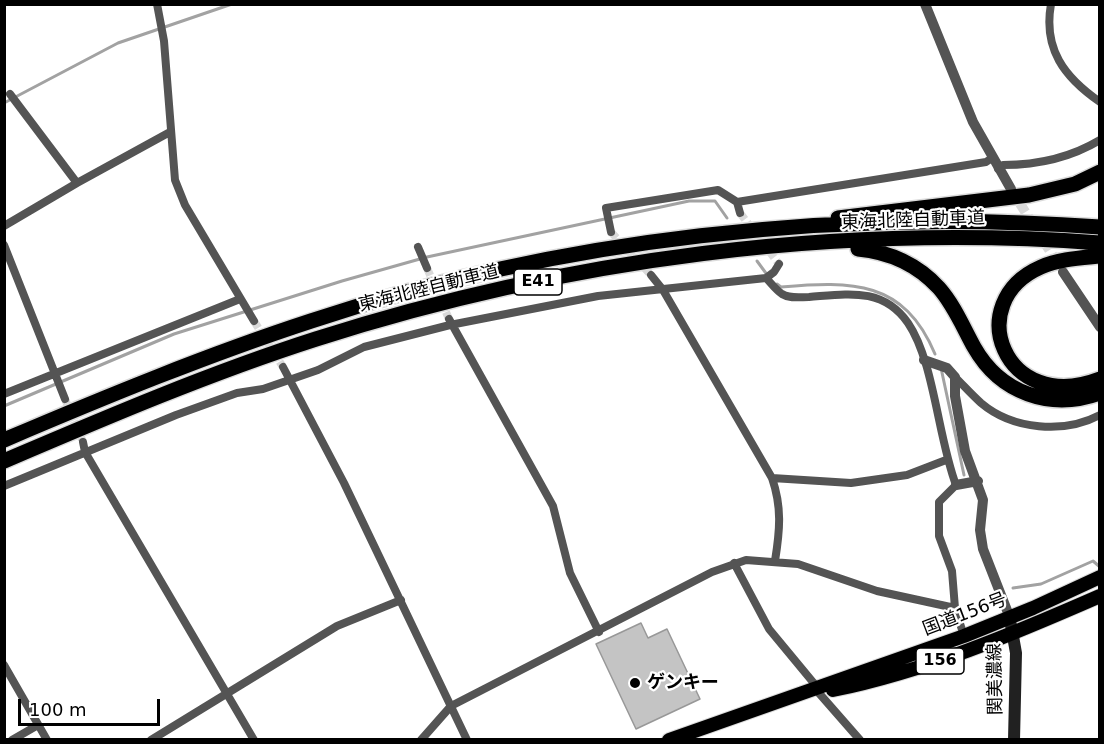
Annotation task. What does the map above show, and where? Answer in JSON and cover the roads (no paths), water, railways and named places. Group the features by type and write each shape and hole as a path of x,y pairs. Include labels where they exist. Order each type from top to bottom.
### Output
{"highway":[{"path":"722,234 907,208 1029,195 1075,184 1100,172"},
{"name":"東海北陸自動車道","path":"4,440 226,351 312,321 389,298 551,259 722,234 947,222 1100,227"},
{"name":"東海北陸自動車道","path":"4,461 148,400 317,339 557,278 649,268 729,251 885,241 1010,239 1100,243"},
{"path":"649,268 847,248 873,250 911,264 939,288 951,305 975,350 1003,383 1021,393 1042,399 1083,399 1100,393"},
{"path":"1100,256 1055,262 1025,276 1006,300 1000,315 999,331 1002,346 1011,362 1033,382 1065,388 1100,379"},
{"name":"国道156号","path":"818,690 1010,618 1096,579"},
{"name":"国道156号","path":"669,740 772,703 818,690 898,673 1014,634 1100,596"}],"main road":[{"name":"関美濃線","path":"1010,618 1014,634 1016,674 1014,740"}],"street":[{"path":"157,4 163,35 175,180 185,205 253,320"},
{"path":"925,4 973,122 1011,189"},
{"path":"1051,4 1048,30 1053,49 1078,87 1100,102"},
{"path":"11,95 77,183"},
{"path":"4,226 170,132"},
{"path":"998,169 1003,165 1053,160 1082,151 1100,140"},
{"path":"610,229 606,208 718,190 737,202 986,162 992,158"},
{"path":"737,202 740,213"},
{"path":"4,245 65,399"},
{"path":"419,250 426,266"},
{"path":"4,486 84,447 237,393 263,389 318,370 364,347 450,322 598,296 768,276 779,264"},
{"path":"649,268 772,478 779,501 781,527 775,561"},
{"path":"1063,272 1100,327"},
{"path":"768,276 783,294 794,298 848,294 876,297 894,306 909,325 924,360 946,460 956,485"},
{"path":"4,394 241,300"},
{"path":"450,322 549,498 570,573 599,632"},
{"path":"924,360 947,368 982,404 1008,419 1049,427 1084,423 1100,415"},
{"path":"283,367 401,600 467,740"},
{"path":"955,377 955,396 965,451 978,481 982,500 980,531 983,549 1010,618"},
{"path":"84,447 254,740"},
{"path":"772,478 851,483 907,475 946,460"},
{"path":"964,636 955,608 952,571 939,536 939,502 956,485 978,481"},
{"path":"421,740 451,706 712,572 746,560 798,564 877,591 955,608"},
{"path":"734,563 769,629 860,740"},
{"path":"151,740 337,626 401,600"},
{"path":"4,664 47,740"},
{"path":"4,731 12,739 38,725"}],"waterway":[{"path":"4,103 118,43 232,4"},
{"path":"4,406 174,334 427,257 689,201 715,201 727,218"},
{"path":"757,261 768,276"},
{"path":"777,284 781,287 831,285 873,290 908,311 935,354"},
{"path":"941,368 964,475"},
{"path":"1013,588 1041,584 1093,561 1100,567"}],"tunnel":[{"path":"1012,191 1060,267"},
{"path":"740,213 779,264"},
{"path":"611,232 651,275"},
{"path":"427,268 449,319"},
{"path":"254,321 283,367"},
{"path":"65,399 83,442"}],"place":[{"name":"ゲンキー","path":"635,683"}]}
